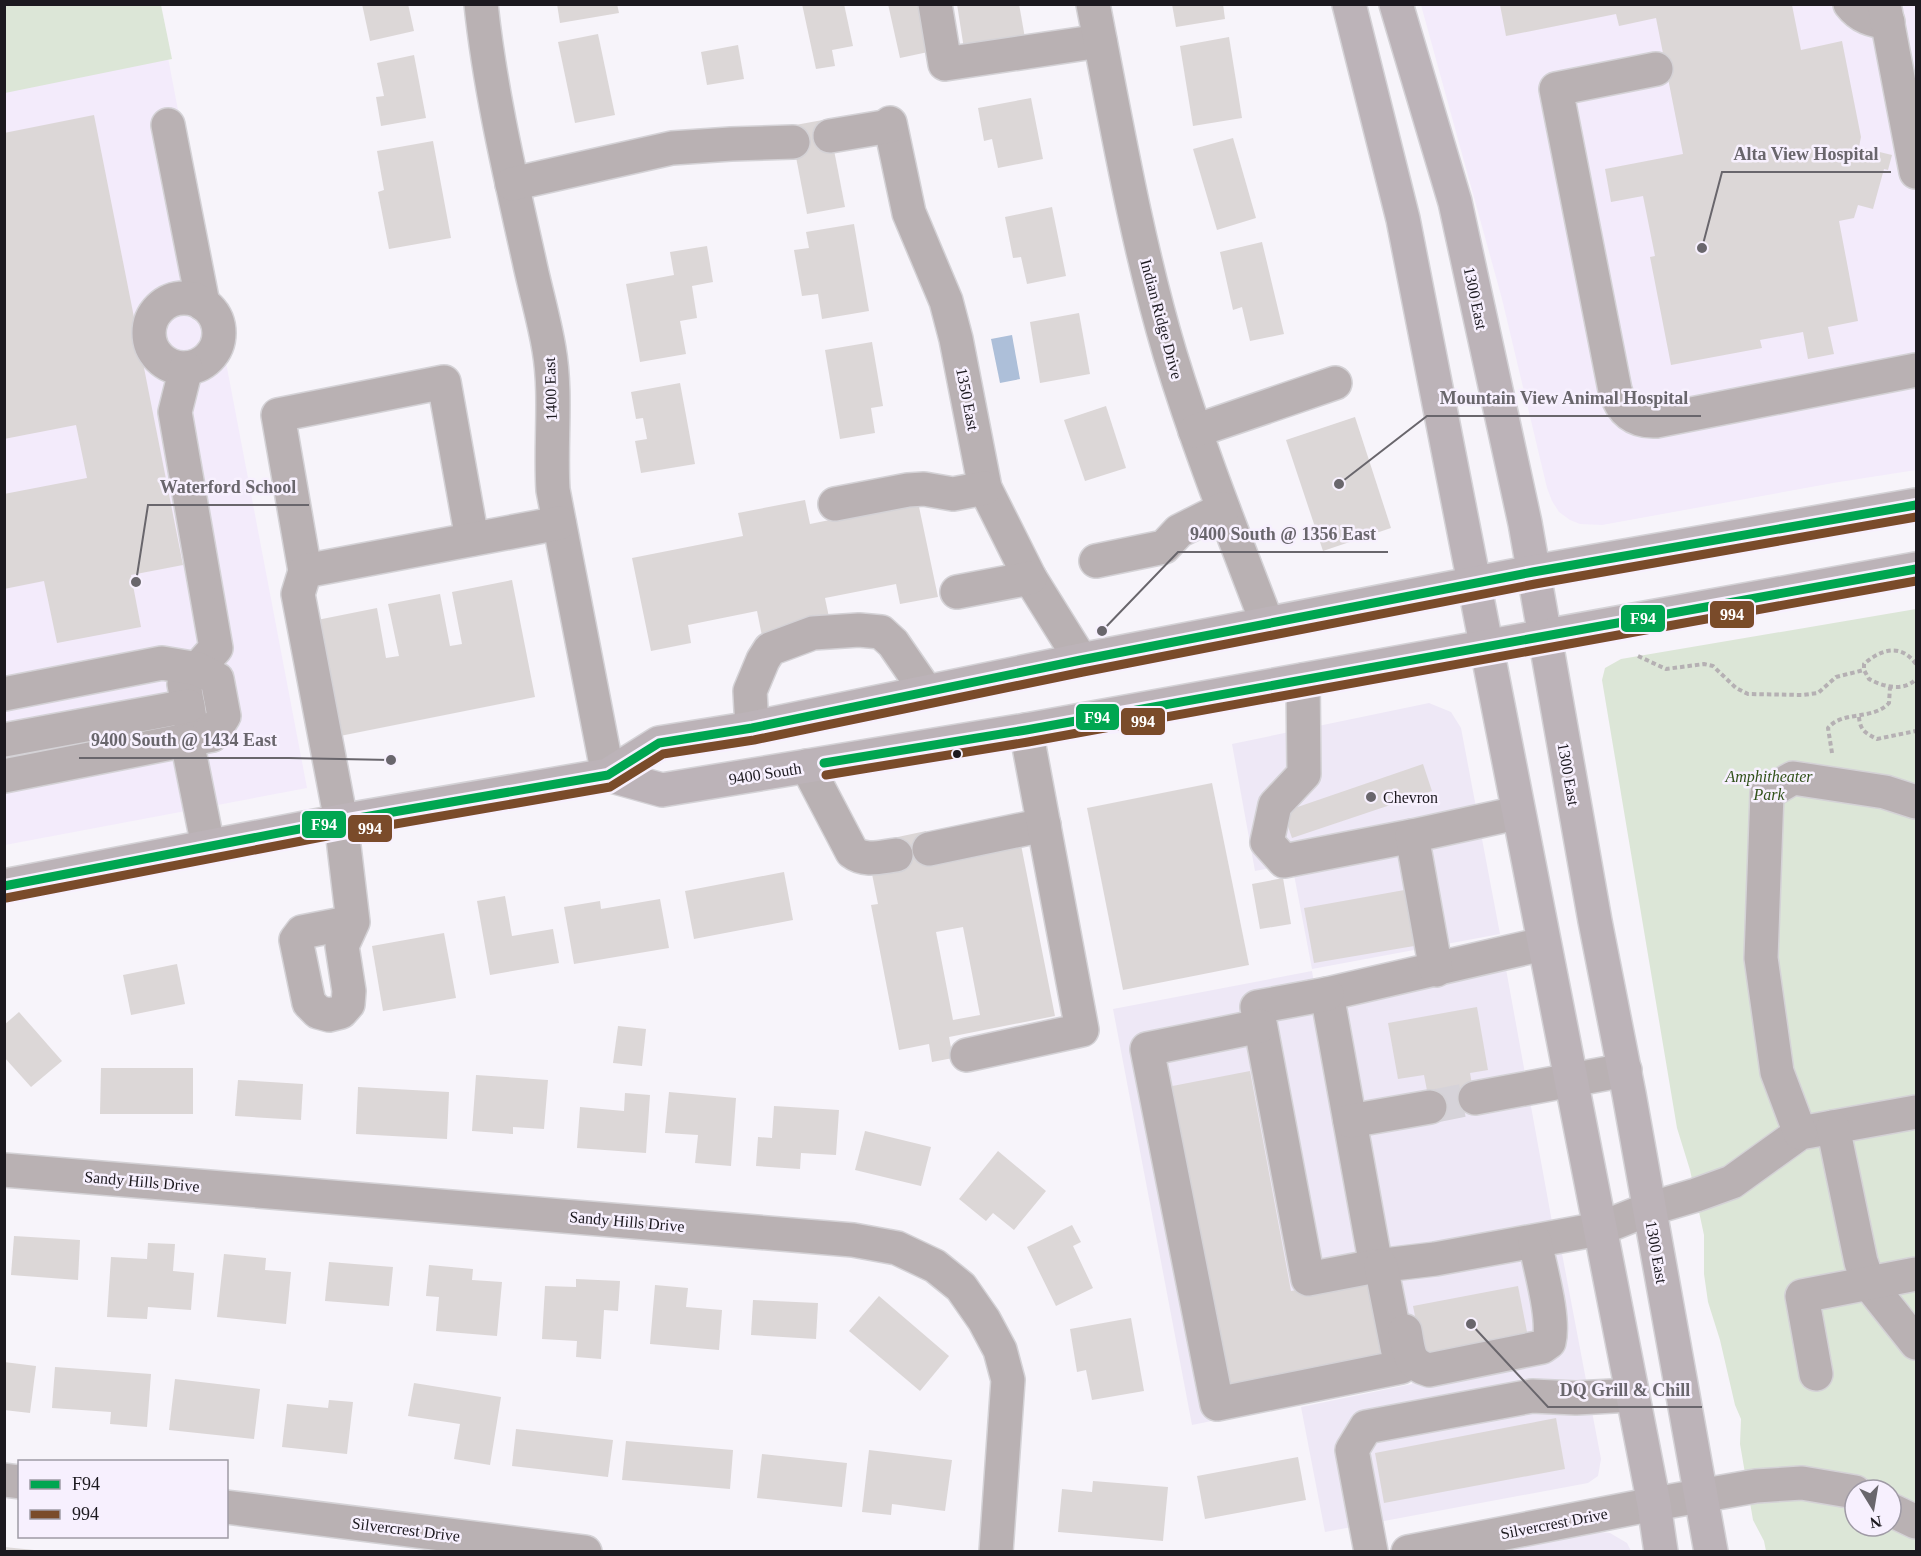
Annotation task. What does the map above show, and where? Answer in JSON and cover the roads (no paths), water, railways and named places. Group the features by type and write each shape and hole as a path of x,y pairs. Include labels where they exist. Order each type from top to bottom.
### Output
{"main road":[{"path":"1349,4 1403,219 1517,813 1654,1504 1661,1551"},
{"name":"1300 East","path":"1396,4 1455,202 1525,523 1595,921 1711,1551"},
{"name":"9400 South","path":"4,886 340,821 608,775 659,743 753,728 1081,660 1533,572 1917,505"},
{"name":"9400 South","path":"608,775 662,790 1026,730 1917,569"}],"street":[{"name":"1400 East","path":"481,4 485,44 512,184 549,350 553,408 551,455 553,490 608,775"},
{"path":"935,4 945,64 1100,41"},
{"name":"Indian Ridge Drive","path":"1093,4 1146,264 1170,353 1223,509 1267,623"},
{"path":"1850,4 1864,17 1875,21 1886,13 1917,172"},
{"path":"1656,69 1556,89 1615,390 1622,408 1636,419 1656,421 1917,370"},
{"name":"1350 East","path":"830,136 890,124 909,213 946,301 956,339 985,488 1030,578 1081,660"},
{"path":"168,125 203,304"},
{"path":"512,184 672,148 794,142"},
{"path":"182,298 203,304 212,311 217,321 218,343 213,353 206,361 186,368 173,366 163,361 152,346 150,328 153,317 161,307 182,298"},
{"path":"186,368 175,412 216,648 184,684 191,724 200,738 208,846"},
{"path":"353,922 340,821 298,594 305,571 278,416 444,382 472,539"},
{"path":"1195,431 1335,383"},
{"path":"835,504 908,490 924,489 953,494 985,488"},
{"path":"1096,561 1164,547 1179,531 1223,509"},
{"path":"305,571 559,523"},
{"path":"957,592 1030,578"},
{"path":"753,728 750,692 763,660 770,649 813,633 860,630 881,632 893,643 926,691"},
{"path":"4,694 162,663 198,669 217,679 224,716 200,738 4,776"},
{"path":"1303,680 1304,774 1275,806 1267,842 1284,861 1517,813"},
{"path":"4,740 188,706"},
{"path":"967,1055 1082,1030 1026,730"},
{"path":"807,766 852,852 859,858 868,859 896,855"},
{"path":"1800,1133 1777,1072 1761,958 1767,793 1793,778 1885,792 1917,802"},
{"path":"929,849 1044,825"},
{"path":"1412,836 1436,970"},
{"path":"1543,944 1436,970 1257,1007 1308,1279 1535,1242 1599,1229 1649,1209 1732,1182 1800,1133 1917,1112"},
{"path":"1260,1026 1147,1049 1217,1404 1401,1367 1383,1265 1350,1121 1327,994"},
{"path":"1474,1098 1624,1070"},
{"path":"1350,1121 1430,1107"},
{"path":"1833,1127 1861,1262 1869,1284 1917,1343"},
{"name":"Sandy Hills Drive","path":"4,1170 853,1240 897,1248 935,1266 961,1287 984,1320 1000,1350 1008,1380 996,1551"},
{"path":"1383,1265 1411,1360 1417,1367 1429,1370 1542,1347 1548,1342 1551,1334 1549,1317 1535,1242"},
{"path":"1816,1374 1802,1296 1917,1274"},
{"path":"1371,1551 1352,1450 1366,1427 1532,1396 1576,1398 1632,1395"},
{"name":"Silvercrest Drive","path":"1408,1551 1756,1486 1802,1483 1843,1490"},
{"name":"Silvercrest Drive","path":"228,1507 585,1551"},
{"path":"1903,1516 1917,1522"}],"water":[{"path":"1012,335 1020,379 1000,383 991,339"}],"tunnel":[{"path":"1430,1107 1475,1098"}],"place":[{"name":"Alta View Hospital","path":"1702,248"},
{"name":"Mountain View Animal Hospital","path":"1339,484"},
{"name":"Waterford School","path":"136,582"},
{"name":"9400 South @ 1356 East","path":"1102,631"},
{"name":"9400 South @ 1434 East","path":"391,760"},
{"name":"Chevron","path":"1371,797"},
{"name":"DQ Grill & Chill","path":"1471,1324"}],"park label":[{"name":"Amphitheater Park","path":"1769,785"}]}
